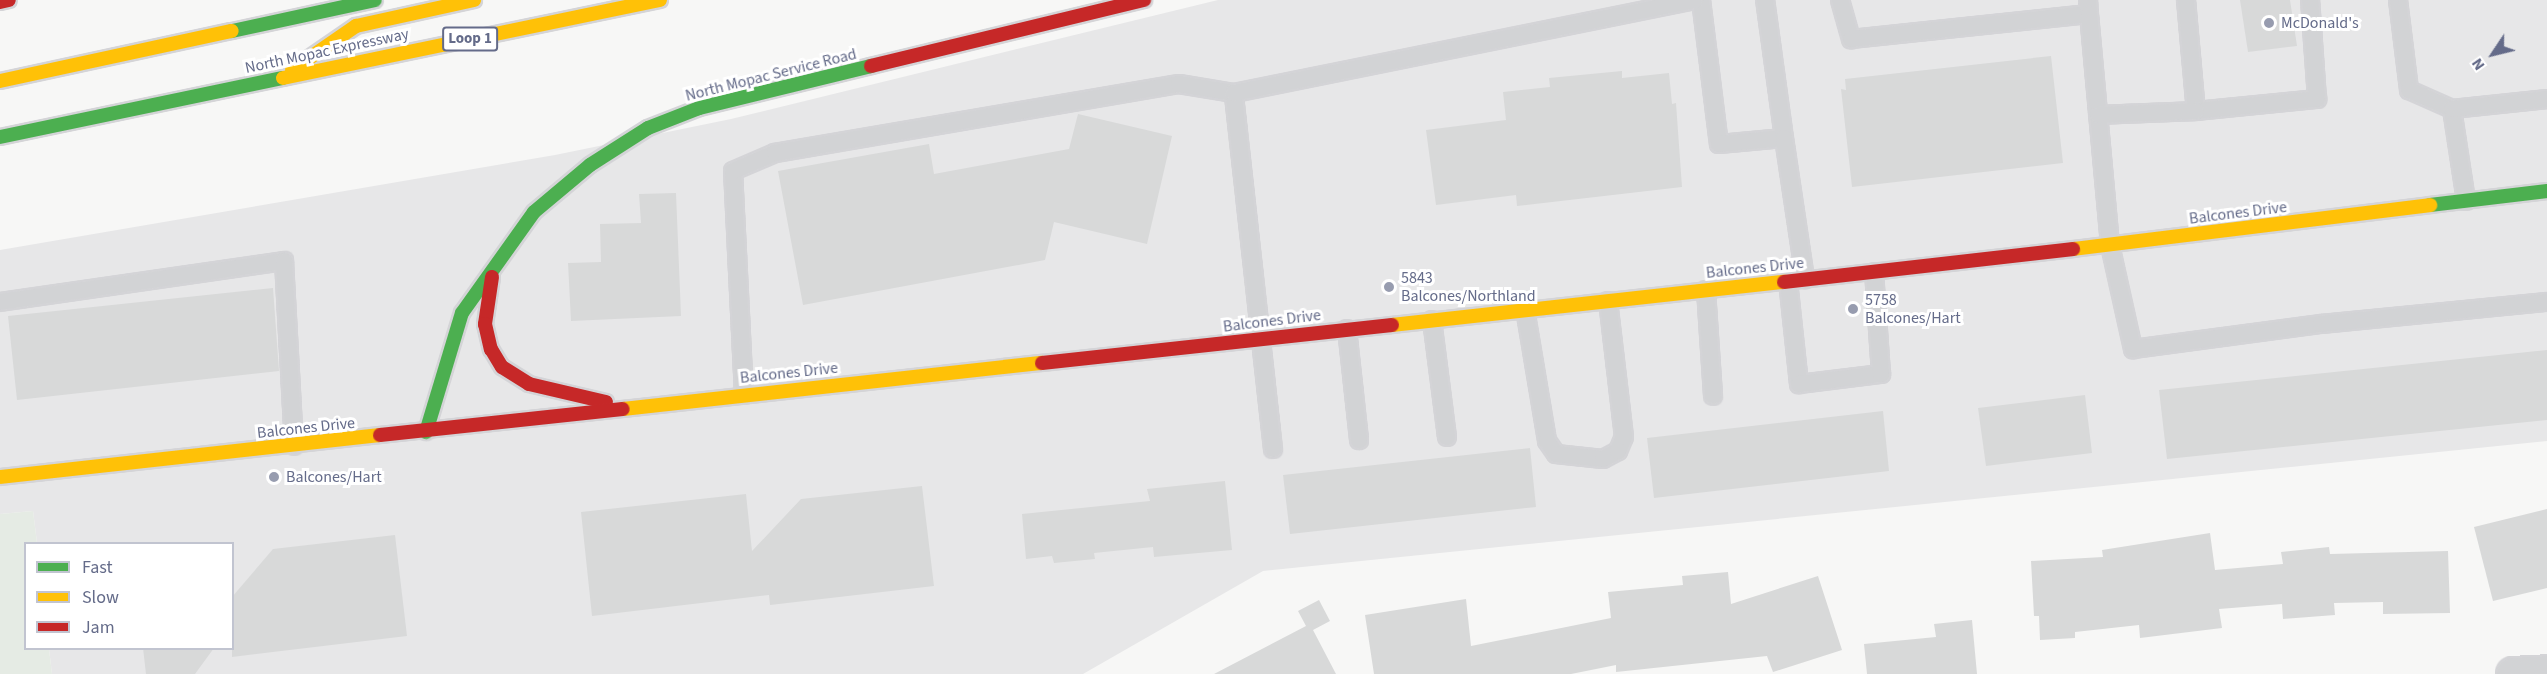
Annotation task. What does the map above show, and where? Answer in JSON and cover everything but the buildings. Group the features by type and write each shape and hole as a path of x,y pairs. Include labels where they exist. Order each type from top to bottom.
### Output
{"main road":[{"path":"0,2 9,0"},
{"path":"0,81 375,0"},
{"path":"280,77 356,26 474,0"},
{"name":"North Mopac Expressway","path":"0,137 280,77 660,0"},
{"name":"North Mopac Service Road","path":"426,432 462,313 496,262 534,212 590,165 648,128 699,108 1144,0"},
{"name":"Balcones Drive","path":"0,477 1874,272 2547,191"},
{"path":"496,262 485,303 485,324 490,349 502,367 529,384 629,407"}],"street":[{"path":"2514,674 2547,672"}],"lane":[{"path":"744,395 733,171 775,153 1179,84 1234,93 1695,0"},
{"path":"1701,0 1719,144 1784,138"},
{"path":"1765,0 1784,138 1796,280 1799,384 1881,374 1874,272"},
{"path":"1840,0 1851,39 2089,7 2110,245 2133,349 2321,324 2547,302"},
{"path":"2186,0 2196,111"},
{"path":"2098,114 2196,111 2317,99 2310,0"},
{"path":"2398,0 2409,90 2452,109 2547,99"},
{"path":"1234,93 1259,339 1273,449"},
{"path":"2452,109 2466,201"},
{"path":"0,302 284,261 294,446"},
{"path":"1706,290 1713,396"},
{"path":"1525,309 1547,441 1556,454 1602,459 1618,451 1624,437 1608,301"},
{"path":"1432,320 1447,437"},
{"path":"1347,329 1359,440"}],"shaded area":[{"path":"1218,0 2547,0 2547,441 1263,571 1083,674 52,674 49,650 234,650 234,542 37,542 33,511 0,514 0,250 555,155 731,119"},
{"path":"33,511 37,542 24,542 24,650 49,650 52,674 0,674 0,514"}],"traffic: fast":[{"path":"232,31 375,0"},
{"path":"426,432 462,313 534,212 590,165 648,128 699,108 871,66"},
{"path":"0,137 283,78"},
{"path":"2430,205 2547,191"}],"traffic: slow":[{"path":"292,70 356,26 474,0"},
{"path":"283,78 660,0"},
{"path":"0,81 232,31"},
{"path":"2073,249 2430,205"},
{"path":"1392,325 1784,282"},
{"path":"623,409 1042,363"},
{"path":"0,477 380,435"}],"traffic: jam":[{"path":"0,2 9,0"},
{"path":"871,66 1144,0"},
{"path":"1784,282 2073,249"},
{"path":"492,277 485,324 491,349 502,367 529,384 606,402"},
{"path":"1042,363 1392,325"},
{"path":"380,435 623,409"}],"place":[{"name":"McDonald's","path":"2269,23"},
{"name":"5843 Balcones/Northland","path":"1389,287"},
{"name":"5758 Balcones/Hart","path":"1853,309"},
{"name":"Balcones/Hart","path":"274,477"}]}
